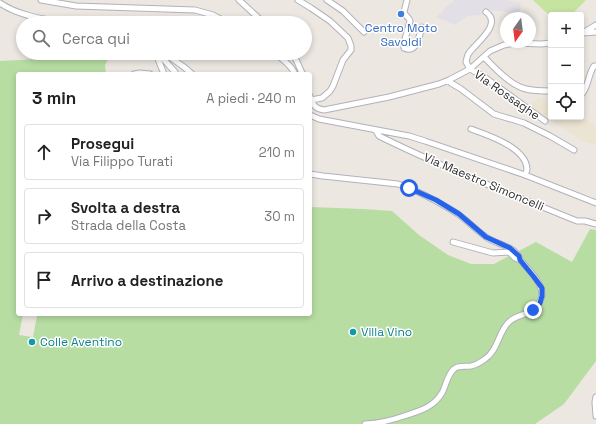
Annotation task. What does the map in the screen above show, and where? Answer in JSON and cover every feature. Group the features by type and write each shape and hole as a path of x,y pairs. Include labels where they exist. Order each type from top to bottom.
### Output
{"street":[{"path":"41,0 76,6 195,10 215,16"},
{"path":"239,0 256,16"},
{"path":"298,0 330,21 348,38 351,46 351,50 343,60 330,91 322,98 312,98"},
{"path":"327,0 343,11 364,32"},
{"path":"407,0 404,12 409,18 410,22 404,48 412,49 416,46 422,27"},
{"path":"0,3 22,14 32,16"},
{"path":"470,68 466,62 468,53 484,36 490,27 492,20 486,12"},
{"path":"584,32 596,25"},
{"path":"584,33 596,32"},
{"name":"Via Rossaghe","path":"312,101 316,108 326,110 389,97 449,80 470,68 490,51 508,43 548,43"},
{"path":"484,57 513,83 520,87 528,90 548,91"},
{"path":"158,60 163,72"},
{"path":"164,60 175,72"},
{"path":"173,60 189,72"},
{"path":"283,60 297,72"},
{"path":"296,60 298,72"},
{"path":"584,93 591,70 594,66 596,66"},
{"name":"Via Rossaghe","path":"470,68 545,121"},
{"path":"449,80 494,114 524,123 574,150"},
{"path":"312,116 319,119 376,131 409,136 526,175 596,203"},
{"path":"470,128 497,138 513,149 521,156 524,162 527,169 526,175"},
{"name":"Via Maestro Simoncelli","path":"376,131 379,136 460,173 577,221 585,221 596,224"},
{"path":"312,174 398,184 436,200 459,214 486,237 510,248 519,256 520,260 542,288 540,303 533,310 524,315 515,317 507,323 486,359 472,366 457,367 452,370 442,393 435,402 419,412 382,423 365,424"},
{"path":"453,242 493,253 509,252 515,258 520,260"},
{"path":"596,397 596,416"}],"shaded area":[{"path":"454,0 505,0 521,3 519,12 505,12 484,9 482,15 467,16 455,25 436,17 444,10 445,7"},
{"path":"540,97 548,103 548,119 529,105"},
{"path":"584,118 596,128 595,145 582,141 550,120 584,120"}],"green space":[{"path":"533,0 586,0 574,12 548,12 548,14"},
{"path":"108,60 105,65 106,72 16,72 16,316 23,316 19,335 33,337 37,316 312,316 312,207 363,209 392,211 419,235 448,255 471,264 494,264 536,242 572,262 590,229 596,230 596,361 564,404 535,424 0,424 0,61"}],"place":[{"name":"Centro Moto Savoldi","path":"401,14"},
{"name":"Villa Vino","path":"353,332"},
{"name":"Colle Aventino","path":"32,342"}],"route":[{"path":"409,188 436,200 459,214 486,237 510,248 519,256 520,260 542,288 540,303 533,310"}]}
